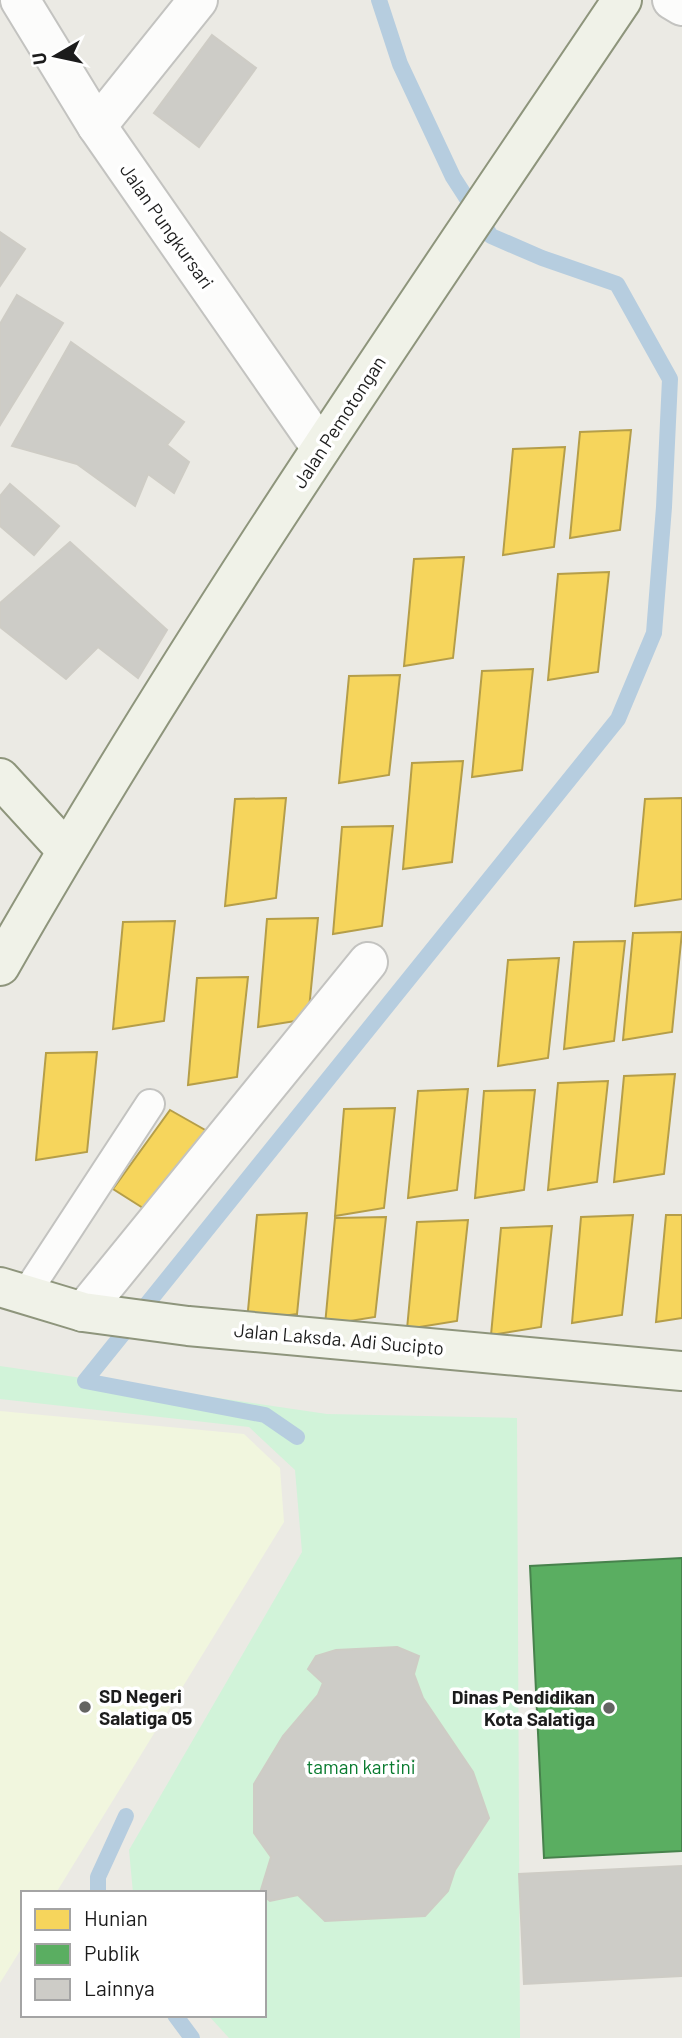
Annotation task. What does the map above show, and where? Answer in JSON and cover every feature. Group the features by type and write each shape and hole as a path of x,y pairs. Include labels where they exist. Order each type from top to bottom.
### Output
{"street":[{"name":"Jalan Pungkursari","path":"20,0 97,126 321,447"},
{"path":"97,126 198,0"},
{"name":"Jalan Pemotongan","path":"0,966 66,850 321,447 622,0"},
{"path":"672,0 682,6"},
{"path":"0,778 66,850"},
{"path":"86,1312 368,962"},
{"name":"Jalan Laksda. Adi Sucipto","path":"13,1291 86,1312 188,1326 682,1371"}],"lane":[{"path":"13,1291 150,1104"}],"shaded area":[{"name":"SD Negeri Salatiga 05","path":"0,1411 244,1434 280,1468 284,1522 57,1891 21,1891 21,1949 0,1983"}],"green space":[{"name":"taman kartini","path":"0,1366 327,1414 517,1418 520,2038 229,2038 210,2017 266,2017 266,1891 133,1891 129,1850 302,1552 295,1470 249,1427 0,1399"}],"building: Hunian":[{"path":"631,430 620,530 570,538 580,432"},
{"path":"565,447 554,547 503,555 513,449"},
{"path":"464,557 453,658 404,666 414,559"},
{"path":"609,572 598,672 548,680 558,574"},
{"path":"533,669 522,770 472,777 482,671"},
{"path":"400,675 389,775 339,783 349,676"},
{"path":"463,761 452,862 403,869 412,763"},
{"path":"286,798 276,898 225,906 235,799"},
{"path":"682,798 682,899 635,906 645,799"},
{"path":"393,826 382,926 333,934 342,827"},
{"path":"318,918 308,1019 258,1027 267,919"},
{"path":"175,921 164,1021 113,1029 123,922"},
{"path":"682,932 672,1032 623,1040 633,933"},
{"path":"625,941 614,1041 564,1049 574,942"},
{"path":"559,958 548,1058 498,1066 508,960"},
{"path":"248,977 237,1077 188,1085 197,978"},
{"path":"97,1052 87,1152 36,1160 46,1053"},
{"path":"675,1074 664,1174 614,1182 624,1076"},
{"path":"608,1081 597,1182 548,1190 558,1083"},
{"path":"468,1089 457,1190 408,1198 418,1091"},
{"path":"535,1090 524,1190 475,1198 484,1091"},
{"path":"395,1108 384,1208 335,1216 344,1109"},
{"path":"170,1110 214,1135 154,1215 113,1189"},
{"path":"307,1213 297,1314 247,1321 257,1215"},
{"path":"633,1215 622,1315 572,1323 581,1217"},
{"path":"666,1215 682,1215 682,1318 656,1322"},
{"path":"386,1217 375,1317 325,1325 335,1218"},
{"path":"468,1220 457,1321 407,1329 417,1222"},
{"path":"552,1226 541,1327 491,1335 501,1228"}],"building: Publik":[{"name":"Dinas Pendidikan Kota Salatiga","path":"682,1558 682,1851 544,1858 530,1566"}],"building: Lainnya":[{"path":"212,35 256,68 199,147 154,113"},
{"path":"0,232 25,249 0,286"},
{"path":"17,295 63,323 0,425 0,324"},
{"path":"71,342 184,422 167,445 189,462 174,493 148,474 135,506 77,464 12,446"},
{"path":"10,484 59,526 34,555 0,526 0,496"},
{"path":"70,542 167,630 138,678 98,647 66,679 0,627 0,603"},
{"path":"397,1647 419,1656 414,1674 423,1698 473,1772 489,1818 455,1870 448,1891 425,1916 325,1921 298,1895 270,1901 266,1898 266,1891 261,1891 271,1857 254,1833 254,1784 283,1736 318,1695 323,1683 308,1669 316,1656 336,1650"},
{"path":"682,1866 682,1976 524,1984 519,1874"}],"waterway":[{"path":"297,1437 265,1415 85,1381 618,719 654,633 664,507 670,379 617,284 542,258 491,236 453,177 400,64 379,0"},
{"path":"98,1891 98,1877 126,1816"},
{"path":"176,2017 192,2038"}],"place":[{"name":"SD Negeri Salatiga 05","path":"85,1707"},
{"name":"Dinas Pendidikan Kota Salatiga","path":"609,1708"}]}
